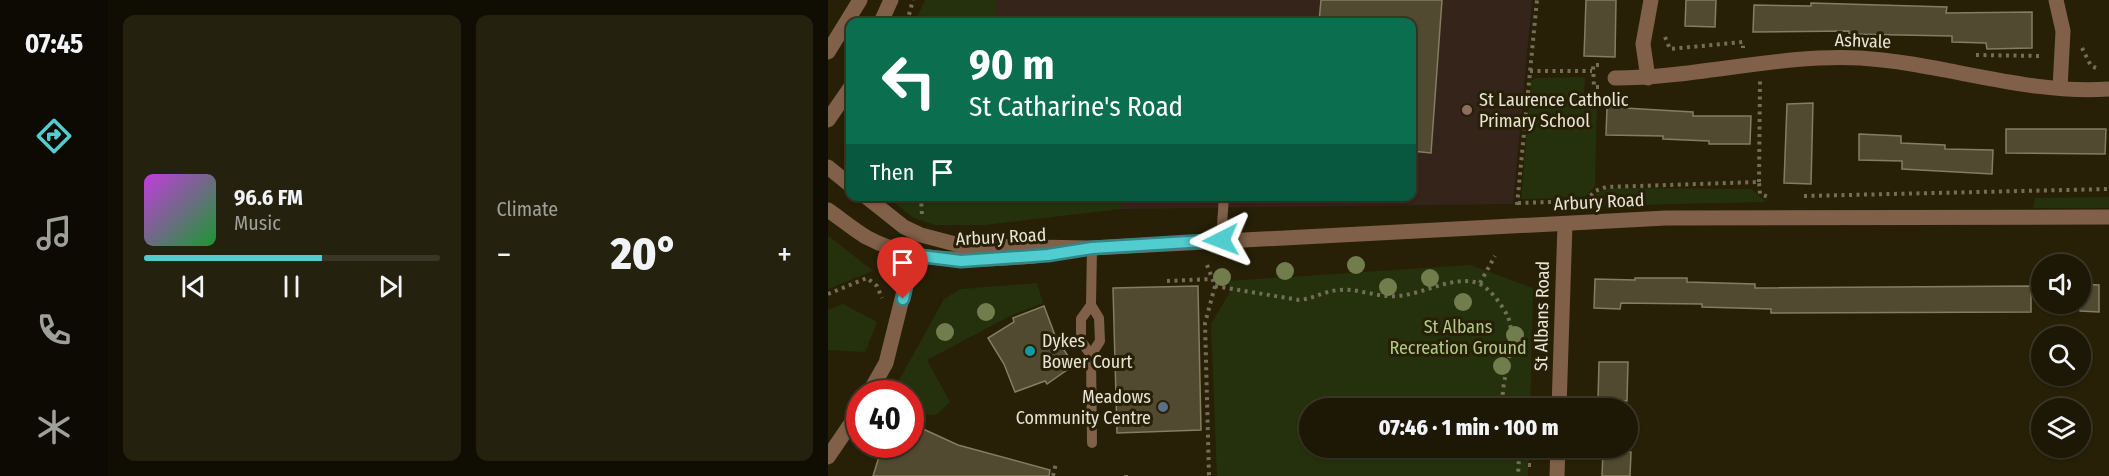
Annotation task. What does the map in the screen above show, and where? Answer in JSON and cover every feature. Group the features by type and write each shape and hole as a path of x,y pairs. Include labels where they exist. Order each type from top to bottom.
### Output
{"street":[{"path":"849,18 860,0"},
{"path":"883,18 891,0"},
{"path":"1648,78 1643,44 1651,0"},
{"path":"2056,0 2063,31 2060,88"},
{"path":"828,52 846,23"},
{"name":"Ashvale","path":"1615,78 1648,78 1761,64 1859,58 1928,65 2060,88 2109,89"},
{"path":"828,120 846,94"},
{"path":"828,167 846,182"},
{"name":"Arbury Road","path":"871,201 904,227 921,235 963,246 1092,248 1666,218 2109,217"},
{"name":"Arbury Road","path":"828,210 867,237 913,255 961,261 1048,255 1092,248"},
{"name":"St Albans Road","path":"1559,398 1565,224"},
{"path":"876,380 886,363 913,255 921,235"},
{"path":"828,457 846,431"},
{"path":"1557,476 1558,458"}],"lane":[{"path":"1221,240 1224,201"},
{"path":"1092,248 1091,305 1099,318 1100,341 1091,355 1092,443"},
{"path":"1091,305 1081,318 1081,341 1091,355"}],"path":[{"path":"909,18 914,0"},
{"path":"1517,212 1537,0"},
{"path":"2080,44 2091,66 2109,74"},
{"path":"1761,64 1760,194 1773,197"},
{"path":"1530,71 1593,71"},
{"path":"1518,203 1586,201 1595,191 1606,187 1759,182"},
{"path":"1797,197 2109,189"},
{"path":"1480,283 1495,256"},
{"path":"1207,265 1215,286 1205,323 1209,476"},
{"path":"828,294 867,278 877,286 884,301"},
{"path":"1167,281 1211,279"},
{"path":"1215,286 1299,300 1311,299 1340,290 1395,297 1420,294 1463,280 1480,283 1492,294 1508,318 1510,345 1502,398"},
{"path":"1518,476 1519,458"},
{"path":"1053,476 1056,463"}],"shaded area":[{"name":"St Laurence Catholic Primary School","path":"977,0 1532,0 1513,204 1121,209 1122,201 1416,201 1416,18 974,18"}],"green space":[{"path":"925,0 996,0 996,18 917,18"},
{"path":"1585,77 1584,95 1597,95 1595,186 1586,196 1521,199 1531,81 1536,78"},
{"path":"1613,188 1751,189 1766,202 1585,206 1598,192"},
{"path":"2109,197 2109,208 2033,208 2035,198"},
{"path":"892,201 1122,201 1121,209 985,225 935,225 914,218"},
{"path":"828,236 830,237 873,271 828,289"},
{"name":"St Albans Recreation Ground","path":"1470,265 1533,288 1530,398 1299,398 1299,458 1529,458 1528,476 1217,476 1211,324 1230,292 1228,281"},
{"path":"1037,283 1043,303 1012,315 927,360 950,402 936,415 924,415 924,380 899,380 944,299 961,289"},
{"path":"843,304 877,322 865,352 828,350 828,310"}],"building":[{"path":"1321,0 1442,0 1431,153 1416,151 1416,18 1319,18"},
{"path":"1586,0 1616,0 1615,57 1584,56"},
{"path":"1686,0 1716,0 1715,27 1685,26"},
{"path":"1811,3 1947,7 1946,13 2032,12 2032,48 1987,49 1986,43 1952,42 1952,36 1849,34 1849,31 1753,32 1754,5 1811,6"},
{"path":"1813,103 1811,184 1784,183 1787,104"},
{"path":"1607,107 1693,112 1693,116 1751,116 1750,144 1709,144 1709,141 1663,139 1663,136 1606,135"},
{"path":"2006,129 2106,129 2105,154 2006,153"},
{"path":"1859,134 1901,136 1901,143 1945,145 1945,149 1993,150 1992,174 1902,169 1902,161 1859,160"},
{"path":"1635,278 1687,278 1687,282 1755,284 1755,288 2031,286 2031,312 1771,313 1771,309 1702,307 1702,304 1621,303 1620,309 1594,308 1595,279 1635,280"},
{"path":"2091,285 2099,285 2099,312 2091,312"},
{"path":"1198,286 1201,430 1117,433 1113,288"},
{"name":"Dykes Bower Court","path":"1044,306 1056,338 1074,365 1047,384 1045,381 1015,392 1004,364 988,338 1014,322 1013,318"},
{"path":"1599,362 1628,362 1627,398 1598,398"},
{"path":"924,429 958,445 1050,470 1049,476 873,476 879,458 924,458"},
{"path":"1603,458 1631,458 1630,476 1602,476"}],"place":[{"name":"St Laurence Catholic Primary School","path":"1467,110"},
{"name":"Dykes Bower Court","path":"1030,351"},
{"name":"Meadows Community Centre","path":"1163,407"}],"route":[{"path":"903,299 913,255 961,261 1048,255 1092,248 1221,240"}]}
